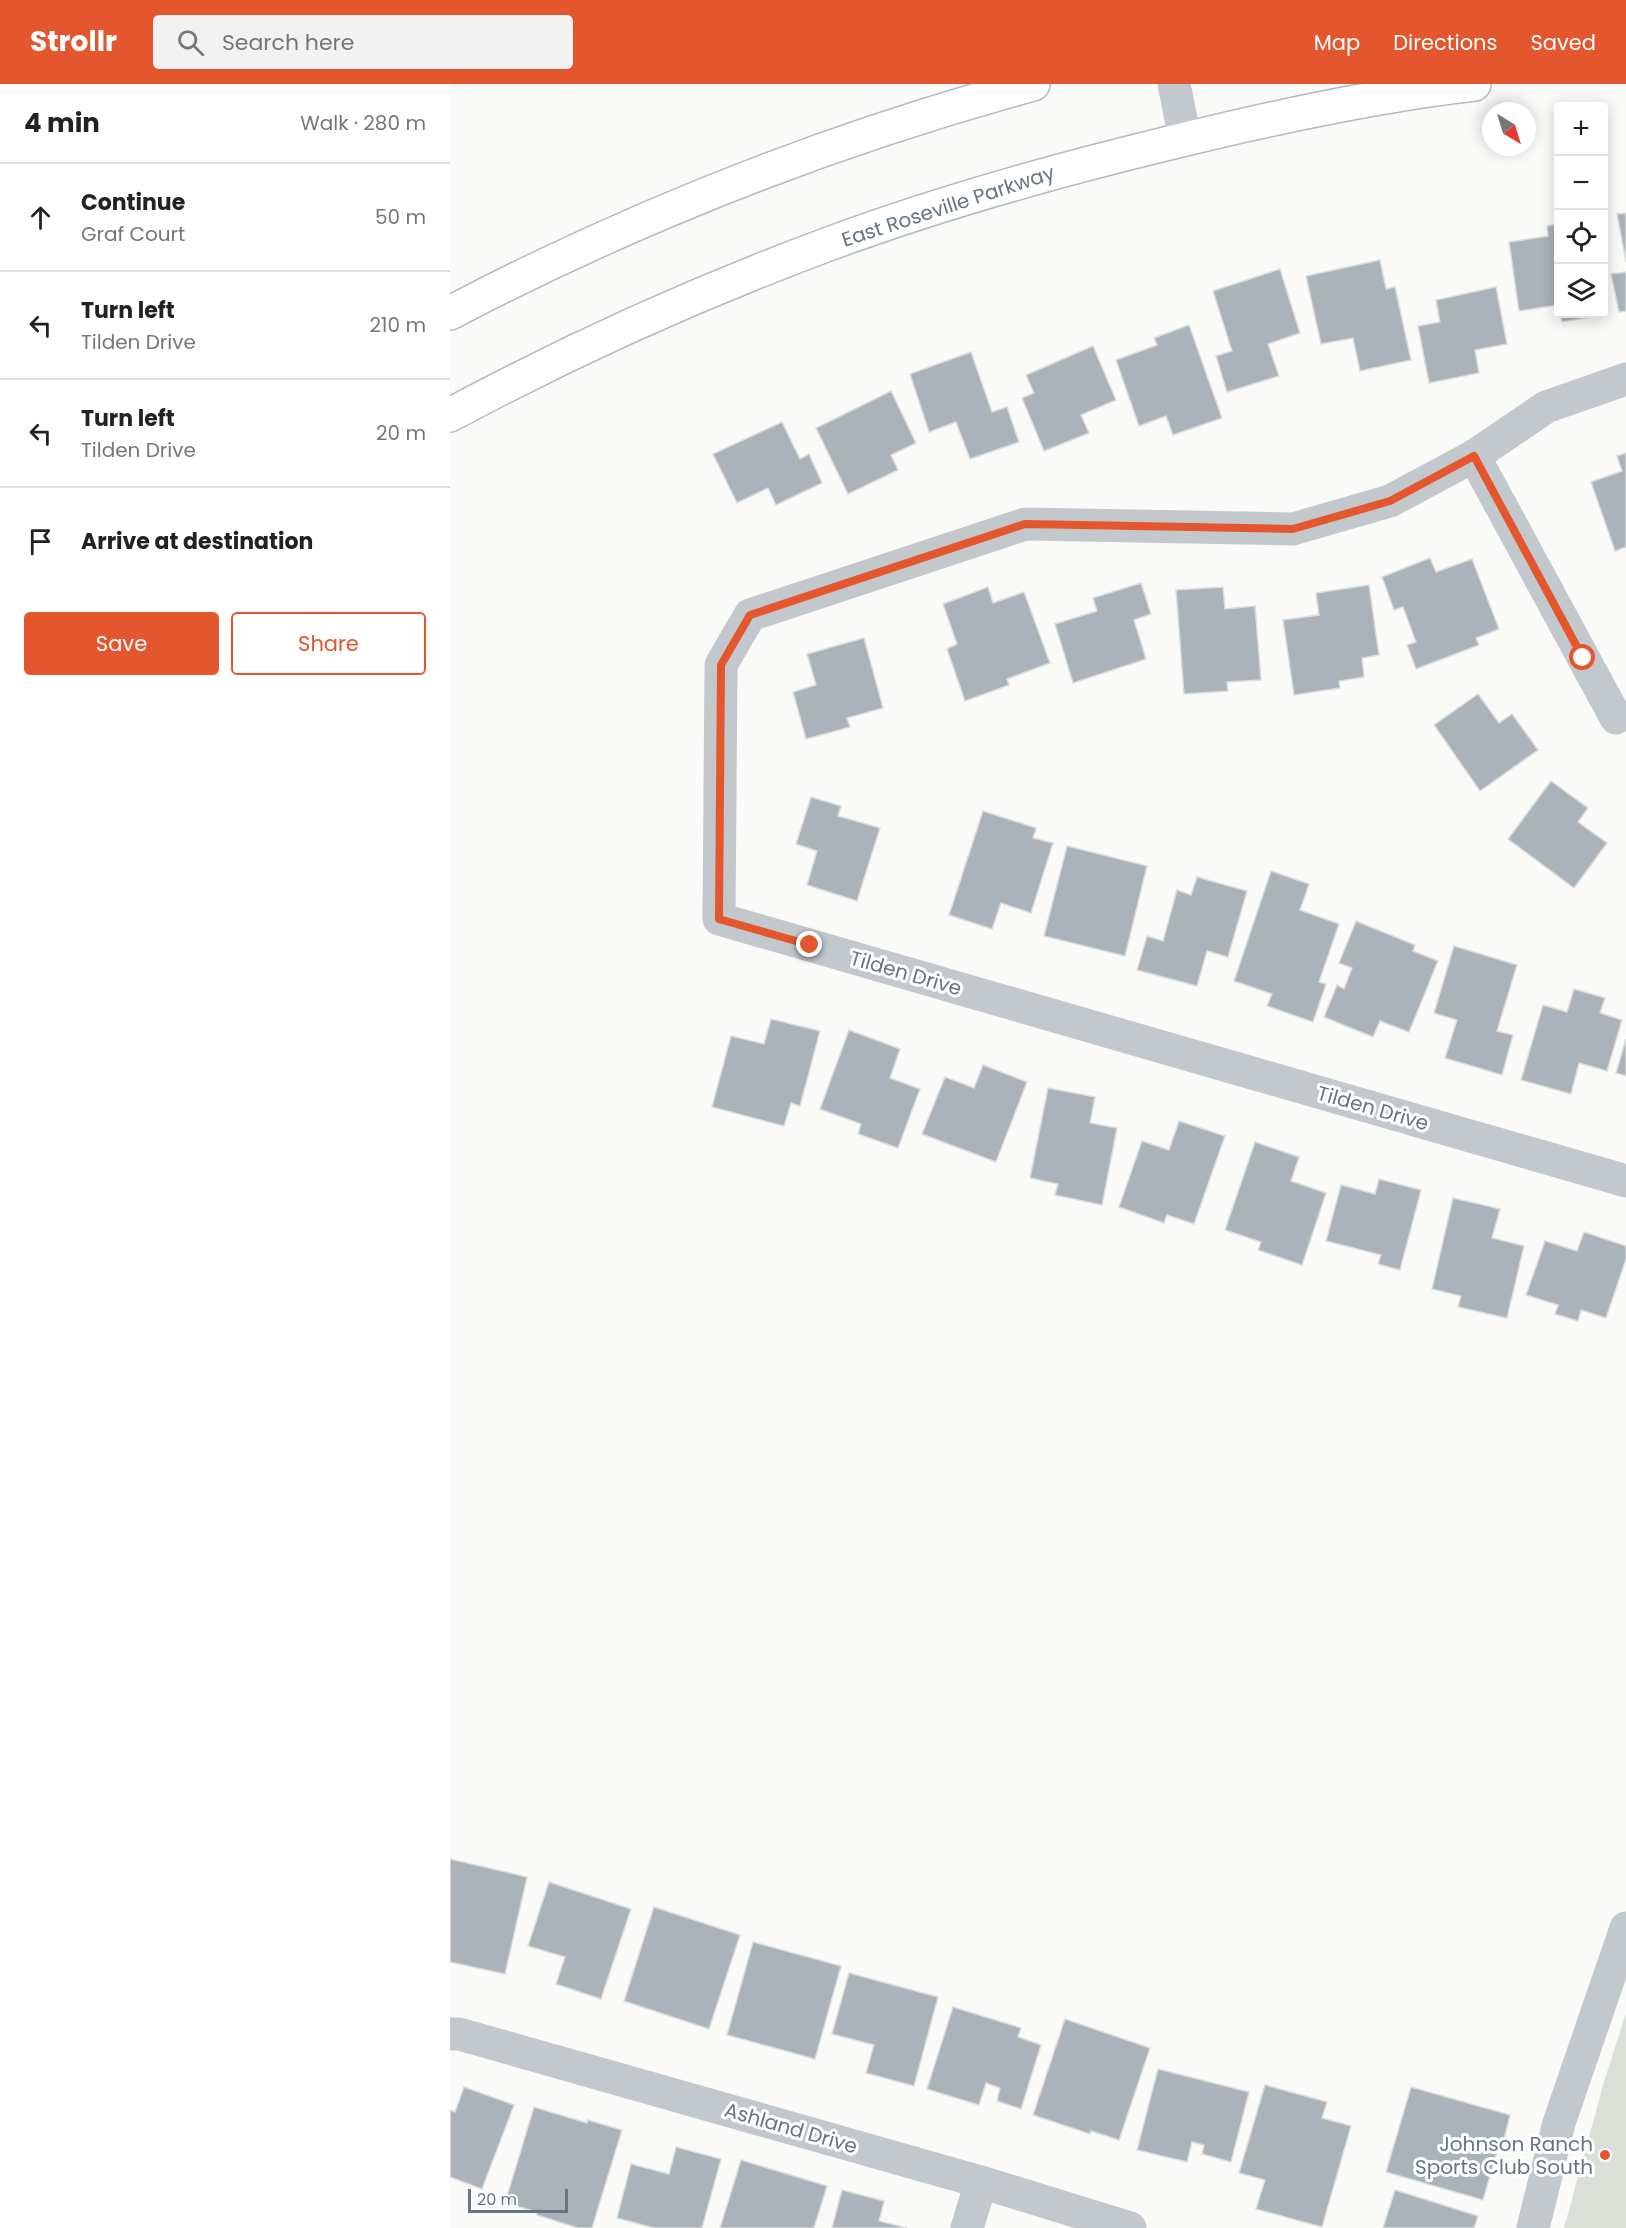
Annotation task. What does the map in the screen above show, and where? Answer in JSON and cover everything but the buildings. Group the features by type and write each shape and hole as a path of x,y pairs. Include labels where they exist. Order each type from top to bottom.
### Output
{"main road":[{"path":"450,313 593,242 797,159 887,128 1033,84"},
{"name":"East Roseville Parkway","path":"450,415 528,374 628,327 827,245 1004,186 1185,139 1355,102 1474,84"}],"street":[{"path":"1174,84 1185,139"},
{"name":"Tilden Drive","path":"1626,379 1546,407 1474,456 1390,501 1293,529 1025,524 750,615 721,665 719,919 1626,1181"},
{"path":"1474,456 1616,718"},
{"path":"1533,2228 1559,2123 1626,1928"},
{"name":"Ashland Drive","path":"450,2034 470,2037 981,2182 1130,2228"},
{"path":"967,2228 981,2182"}],"shaded area":[{"name":"Johnson Ranch Sports Club South","path":"1626,2013 1626,2228 1564,2228 1604,2082"}],"place":[{"name":"Johnson Ranch Sports Club South","path":"1605,2155"}],"route":[{"path":"810,945 719,919 721,665 750,615 1025,524 1293,529 1390,501 1474,456 1583,658"}]}
